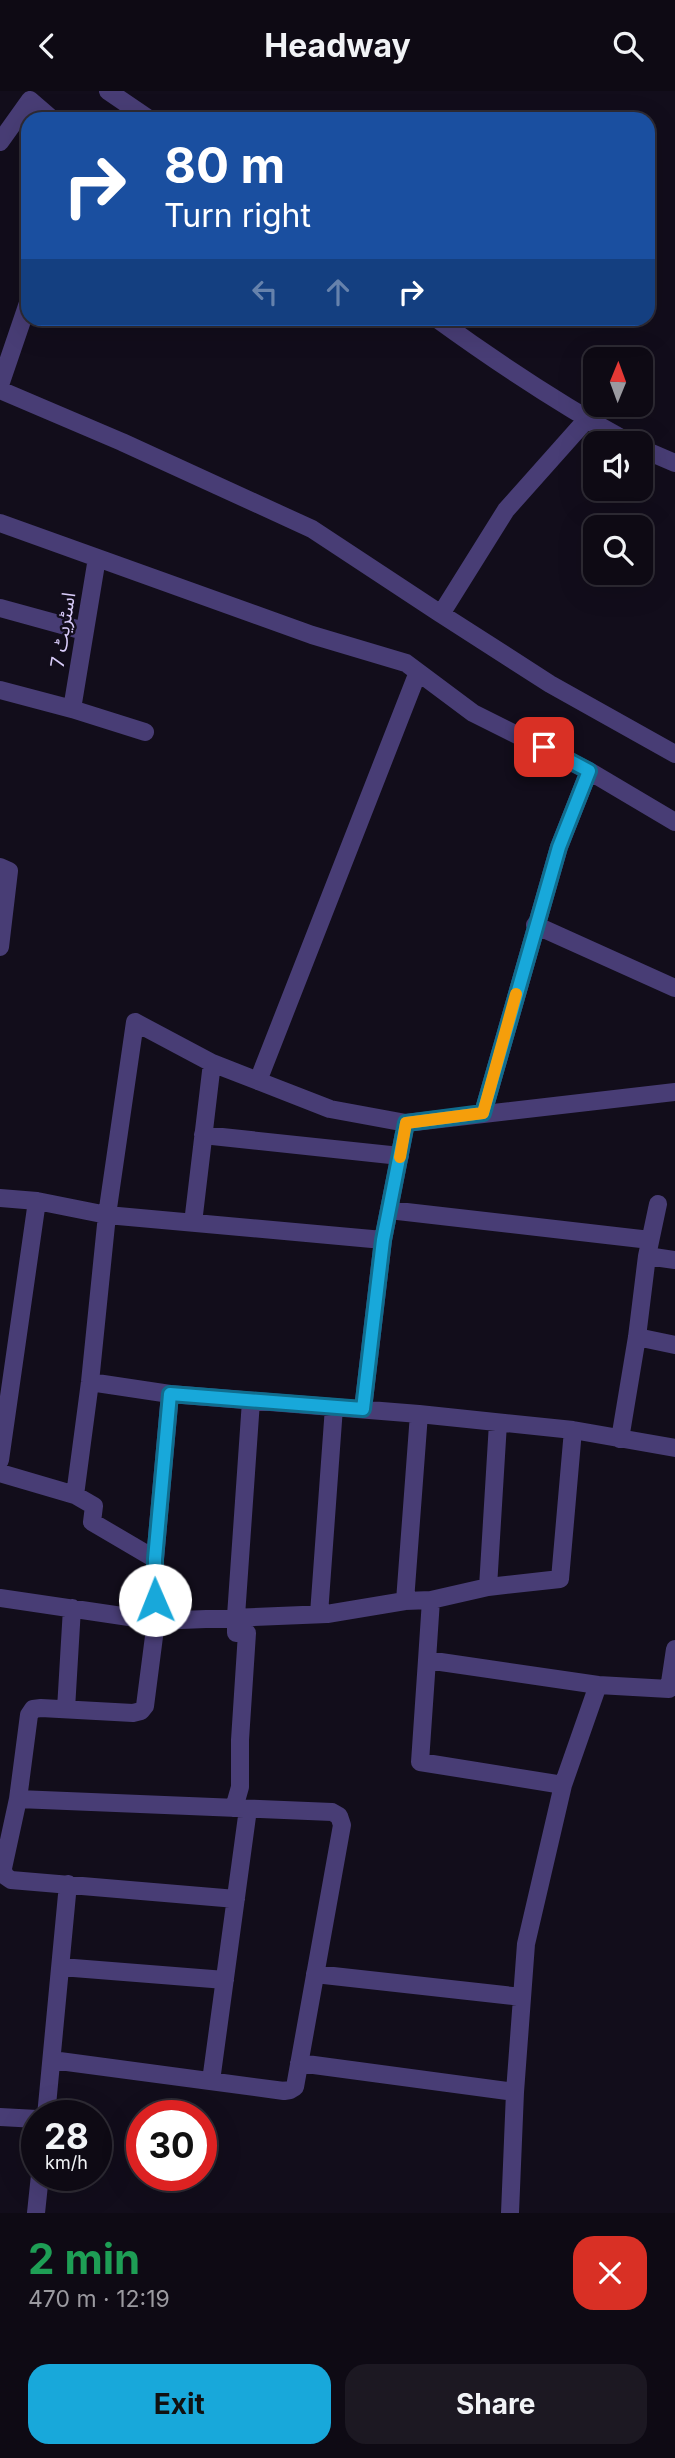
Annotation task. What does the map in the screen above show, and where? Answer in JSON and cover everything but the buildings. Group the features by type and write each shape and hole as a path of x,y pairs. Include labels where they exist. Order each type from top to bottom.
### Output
{"street":[{"path":"120,94 141,112"},
{"path":"21,112 30,100 44,112"},
{"path":"0,142 21,113"},
{"path":"21,324 0,387 312,529 550,684 675,754"},
{"path":"447,326 490,357 608,431"},
{"path":"441,614 506,510 587,419"},
{"path":"653,454 675,463"},
{"path":"0,523 312,635 406,663 473,713 589,771 675,822"},
{"name":"اسٹریٹ 7","path":"72,709 97,558"},
{"path":"0,608 84,631"},
{"path":"258,1081 418,672"},
{"path":"1,696 72,709 145,732"},
{"path":"483,1113 559,847 589,771"},
{"path":"0,943 4,869"},
{"path":"535,925 675,988"},
{"path":"75,1495 107,1215 135,1022 212,1063 330,1109 406,1123 675,1092"},
{"path":"193,1223 212,1063"},
{"path":"363,1409 383,1240 406,1123"},
{"path":"203,1136 400,1157"},
{"path":"0,1198 37,1201 107,1215 383,1240"},
{"path":"0,1460 37,1201"},
{"path":"621,1439 648,1248 658,1204"},
{"path":"389,1210 648,1248 675,1260"},
{"path":"637,1337 675,1345"},
{"path":"90,1382 170,1394 419,1414 573,1430 675,1448"},
{"path":"170,1394 155,1559 156,1621 145,1706 141,1711 133,1713 33,1709 29,1714 18,1799 3,1868 4,1875 11,1880 236,1899"},
{"path":"211,2081 236,1899 241,1808 240,1740 247,1633 236,1633 236,1616 251,1401"},
{"path":"319,1614 334,1407"},
{"path":"405,1601 419,1414"},
{"path":"488,1587 498,1423"},
{"path":"0,1598 156,1621 319,1614 405,1601 431,1600 488,1587 560,1579 573,1430"},
{"path":"0,1473 75,1495 94,1506 92,1522 155,1559"},
{"path":"431,1600 420,1762 563,1785"},
{"path":"66,1709 72,1608"},
{"path":"427,1660 598,1685 669,1689 675,1649"},
{"path":"510,2213 515,2092 526,1944 563,1785 598,1685"},
{"path":"18,1799 332,1812 339,1816 342,1825 295,2087 290,2090 52,2060"},
{"path":"48,2100 68,1884"},
{"path":"61,1967 225,1980"},
{"path":"315,1974 522,1997"},
{"path":"299,2063 515,2092"},
{"path":"0,2117 21,2118"},
{"path":"36,2213 38,2191"}],"slow traffic":[{"path":"400,1157 406,1123 483,1113 516,994"}],"route":[{"path":"155,1600 155,1559 170,1394 363,1409 383,1240 406,1123 483,1113 559,847 589,771 544,747"}]}
